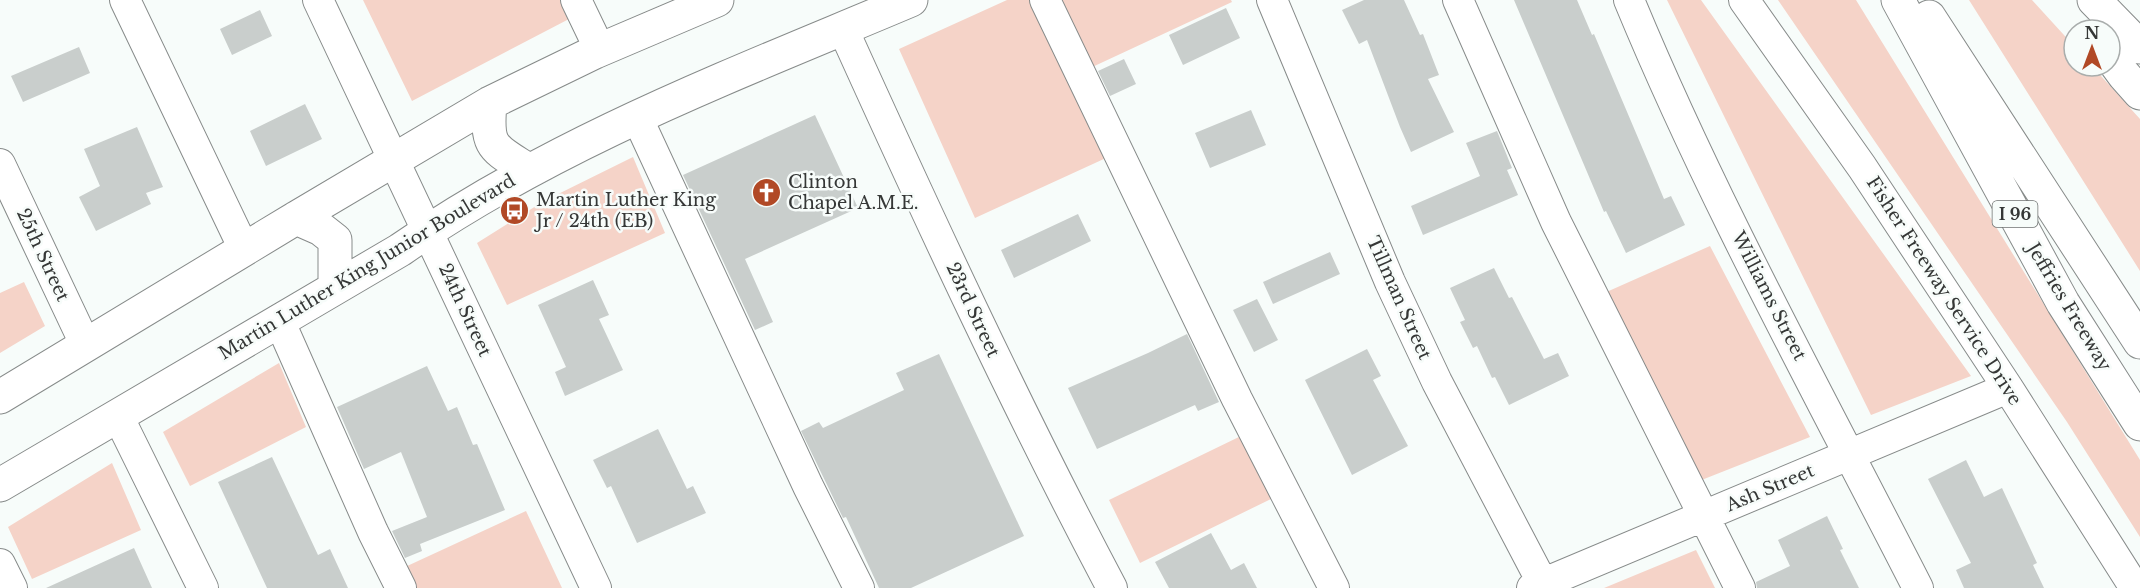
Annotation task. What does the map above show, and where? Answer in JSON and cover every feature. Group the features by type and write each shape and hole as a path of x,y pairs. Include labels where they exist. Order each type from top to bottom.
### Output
{"main road":[{"path":"0,397 244,249 490,104 600,50 717,0"},
{"name":"Martin Luther King Junior Boulevard","path":"7,475 118,416 400,250 427,231 528,170 637,117 911,0"},
{"name":"Jeffries Freeway","path":"1898,0 2063,303 2140,424"},
{"path":"1919,0 2140,342"},
{"path":"2071,0 2084,18"},
{"path":"2094,0 2140,47"},
{"path":"2122,72 2140,93"},
{"path":"490,104 488,129 492,144 501,153 528,170"},
{"path":"296,218 321,229 335,240 337,255 335,287"}],"street":[{"path":"125,0 244,249"},
{"name":"24th Street","path":"318,0 596,588"},
{"path":"576,0 600,50"},
{"path":"1045,0 1237,399 1334,588"},
{"name":"Tillman Street","path":"1272,0 1390,282 1437,382 1540,587"},
{"path":"1458,0 1556,222 1740,588"},
{"name":"Williams Street","path":"1629,0 1670,98 1741,243 1918,588"},
{"name":"Fisher Freeway Service Drive","path":"1744,0 1862,167 2008,388 2135,588"},
{"name":"23rd Street","path":"843,29 994,355 1112,588"},
{"path":"637,117 808,486 859,588"},
{"name":"25th Street","path":"0,164 86,346"},
{"path":"279,320 373,532 401,588"},
{"name":"Ash Street","path":"1540,587 1702,516 2008,388"},
{"path":"118,416 203,588"},
{"path":"0,564 12,588"}],"shaded area":[{"path":"363,0 560,0 569,19 412,101"},
{"path":"1007,0 1034,0 1106,158 975,218 899,49"},
{"path":"1058,0 1231,0 1232,2 1088,69"},
{"path":"1667,0 1701,0 1971,376 1871,415"},
{"path":"1778,0 1856,0 2140,460 2140,537 2067,422"},
{"path":"1969,0 2032,0 2062,33 2062,78 2103,78 2140,119 2140,271"},
{"path":"633,157 665,233 507,305 477,243 544,201"},
{"path":"1710,246 1810,437 1694,483 1602,294"},
{"path":"24,282 45,326 0,353 0,293"},
{"path":"279,363 306,427 190,486 163,432"},
{"path":"1243,435 1273,498 1140,563 1109,500"},
{"path":"112,463 141,530 32,579 8,527"},
{"path":"526,511 562,588 415,588 405,567"},
{"path":"1696,550 1715,588 1604,588"}],"building":[{"path":"1364,0 1404,0 1420,35 1423,34 1439,75 1428,79 1454,132 1411,152 1367,40 1359,44 1342,10"},
{"path":"1514,0 1577,0 1592,35 1594,34 1664,199 1671,196 1685,225 1626,253 1606,211 1604,212"},
{"path":"1226,8 1240,38 1183,65 1169,35"},
{"path":"260,10 272,36 232,55 220,29"},
{"path":"79,47 90,73 23,102 11,76"},
{"path":"1124,59 1136,84 1110,96 1098,71"},
{"path":"305,104 322,139 266,166 250,131"},
{"path":"1251,110 1266,145 1210,168 1195,133"},
{"name":"Clinton Chapel A.M.E.","path":"815,115 858,208 745,259 773,322 755,330 683,175"},
{"path":"137,127 163,187 146,193 151,204 96,231 79,197 100,186 84,149"},
{"path":"1497,131 1512,168 1507,170 1518,195 1423,235 1411,206 1480,176 1466,143"},
{"path":"1078,214 1091,241 1014,278 1001,250"},
{"path":"1330,252 1340,274 1273,304 1263,282"},
{"path":"1494,268 1509,298 1512,297 1544,359 1558,353 1569,376 1509,405 1495,377 1492,378 1477,346 1473,348 1460,322 1465,320 1450,288"},
{"path":"593,280 609,315 599,319 623,370 565,396 555,372 566,367 538,305"},
{"path":"1257,299 1278,340 1254,352 1233,310"},
{"path":"1187,334 1219,402 1198,411 1195,405 1097,449 1068,388"},
{"path":"1367,349 1381,376 1373,380 1408,446 1352,475 1305,380"},
{"path":"939,354 1024,536 911,588 879,588 846,517 843,518 801,431 819,422 823,428 904,390 896,373"},
{"path":"427,366 448,411 457,407 473,445 477,444 505,510 420,544 422,551 405,558 392,531 427,517 401,452 364,469 337,407"},
{"path":"658,429 687,489 693,486 706,513 637,543 611,486 607,488 593,460"},
{"path":"272,457 318,555 330,549 348,588 267,588 218,482"},
{"path":"1966,460 1984,497 2002,488 2037,563 2033,565 2044,588 1964,588 1956,570 1971,563 1928,479"},
{"path":"1827,516 1843,549 1840,550 1859,588 1757,588 1756,582 1790,566 1778,540"},
{"path":"1211,533 1231,570 1244,563 1257,588 1169,588 1155,562"},
{"path":"134,548 152,588 46,588"}],"place":[{"name":"Clinton Chapel A.M.E.","path":"767,192"},
{"name":"Martin Luther King Jr / 24th (EB)","path":"515,210"}]}
